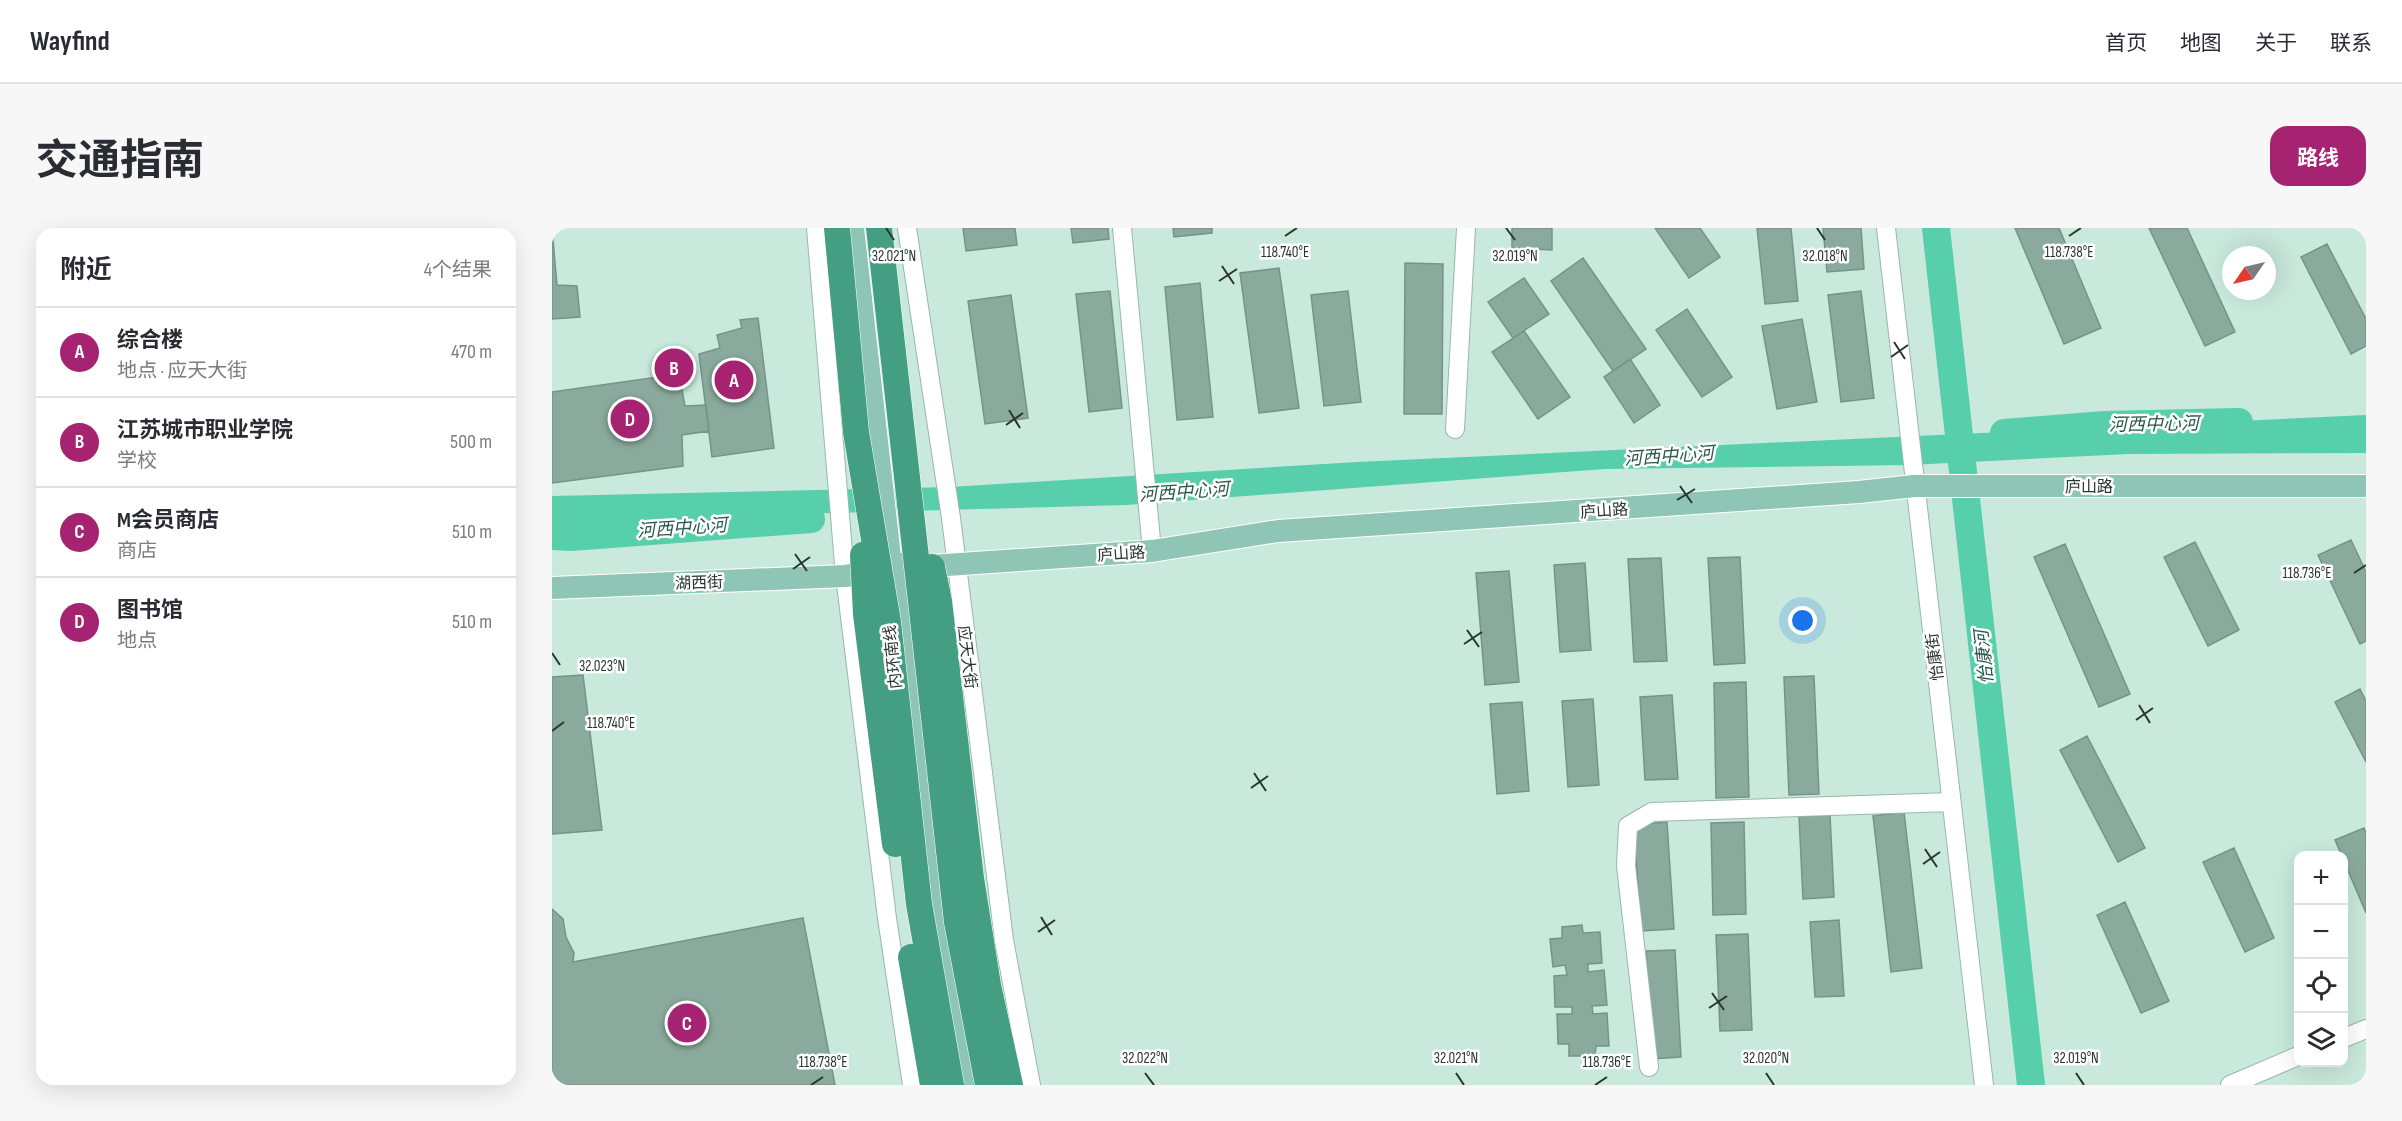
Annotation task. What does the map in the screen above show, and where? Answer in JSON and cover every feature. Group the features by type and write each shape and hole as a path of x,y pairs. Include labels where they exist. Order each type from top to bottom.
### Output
{"highway":[{"name":"内环南线","path":"837,228 856,432 888,622 919,904 951,1085"},
{"path":"879,228 957,922 988,1085"},
{"path":"856,432 866,614 878,717 922,1030 933,1085"},
{"path":"901,432 939,601 971,878 988,985 1010,1085"}],"main road":[{"path":"853,228 943,927 973,1085"},
{"path":"864,228 934,927 965,1085"},
{"name":"庐山路","path":"845,576 1278,531 1919,486 2366,486"},
{"name":"湖西街","path":"552,588 845,576"}],"street":[{"path":"816,228 845,576 887,918 912,1085"},
{"name":"应天大街","path":"907,228 956,564 1004,940 1031,1085"},
{"path":"1122,228 1151,544"},
{"path":"1455,429 1466,228"},
{"name":"怡康街","path":"1886,228 1902,386 1912,464 1919,486 1951,802 1984,1085"},
{"path":"1648,1067 1626,866 1629,826 1652,812 1951,802"},
{"path":"2348,1036 2366,1029"},
{"path":"2230,1085 2294,1058"}],"water":[{"path":"2366,415 2366,453 2128,454 1910,465 1605,469 1126,505 796,514 552,529 552,496 950,487 1357,462"}],"building":[{"path":"552,228 557,285 577,286 580,317 552,319"},
{"path":"963,228 1015,228 1017,245 966,251"},
{"path":"1071,228 1108,228 1109,239 1073,243"},
{"path":"1173,228 1212,228 1212,233 1174,237"},
{"path":"1512,228 1552,228 1552,250 1512,248"},
{"path":"1655,228 1700,228 1720,257 1689,278"},
{"path":"1757,228 1791,228 1798,301 1765,304"},
{"path":"1823,228 1861,228 1864,269 1827,272"},
{"path":"2015,228 2059,228 2101,328 2064,344"},
{"path":"2149,228 2187,228 2235,332 2205,346"},
{"path":"2327,244 2366,319 2366,346 2351,354 2301,257"},
{"path":"1583,258 1646,349 1613,371 1551,281"},
{"path":"1405,263 1443,264 1442,414 1404,414"},
{"path":"1279,268 1299,408 1259,413 1240,273"},
{"path":"1524,278 1549,314 1513,338 1488,302"},
{"path":"1200,283 1213,417 1177,420 1165,287"},
{"path":"1110,291 1122,408 1089,412 1076,294"},
{"path":"1348,291 1361,402 1324,406 1311,295"},
{"path":"1861,291 1874,398 1841,402 1828,295"},
{"path":"1011,295 1028,418 985,424 968,301"},
{"path":"1687,309 1732,377 1702,397 1656,330"},
{"path":"758,318 774,448 712,457 699,354 720,348 717,335 742,328 740,320"},
{"path":"1802,319 1817,402 1777,409 1762,326"},
{"path":"1524,331 1570,397 1538,419 1492,352"},
{"path":"1630,359 1660,405 1634,423 1604,377"},
{"path":"679,374 685,406 706,405 709,431 682,435 683,466 552,483 552,392"},
{"path":"2351,540 2366,572 2366,641 2360,644 2318,555"},
{"path":"2195,542 2239,630 2208,646 2164,557"},
{"path":"2065,544 2130,694 2099,707 2034,557"},
{"path":"1740,557 1745,663 1714,665 1708,558"},
{"path":"1661,558 1667,661 1634,662 1628,559"},
{"path":"1585,563 1591,650 1560,652 1554,565"},
{"path":"1509,571 1519,682 1485,685 1476,573"},
{"path":"583,675 602,830 552,834 552,677"},
{"path":"1814,676 1819,794 1789,795 1784,677"},
{"path":"1746,682 1749,797 1716,798 1714,683"},
{"path":"2360,689 2366,701 2366,762 2335,702"},
{"path":"1672,695 1678,779 1645,780 1640,697"},
{"path":"1593,699 1599,785 1568,787 1562,701"},
{"path":"1522,702 1529,791 1497,794 1490,704"},
{"path":"2087,736 2145,848 2118,862 2060,750"},
{"path":"1904,812 1922,968 1891,972 1873,816"},
{"path":"1830,815 1834,897 1803,899 1799,816"},
{"path":"1667,822 1674,929 1641,931 1634,825"},
{"path":"1744,822 1746,914 1713,915 1711,823"},
{"path":"2364,828 2366,833 2366,913 2348,871 2348,851 2340,851 2335,840"},
{"path":"2234,848 2274,938 2245,952 2203,862"},
{"path":"2125,902 2169,1001 2141,1013 2097,915"},
{"path":"552,909 563,919 566,937 574,953 573,962 803,918 835,1085 552,1085"},
{"path":"1839,920 1844,996 1815,997 1810,922"},
{"path":"1582,925 1583,933 1600,932 1602,963 1588,964 1588,972 1604,970 1607,1005 1592,1006 1593,1014 1607,1013 1609,1046 1596,1046 1595,1056 1569,1056 1569,1044 1558,1044 1557,1014 1572,1014 1572,1007 1555,1007 1554,976 1567,975 1565,965 1553,967 1550,939 1562,938 1562,927"},
{"path":"1748,934 1752,1030 1720,1031 1716,935"},
{"path":"1675,950 1681,1057 1651,1059 1646,951"}],"waterway":[{"name":"怡康河","path":"1936,228 2031,1085"},
{"name":"河西中心河","path":"2004,433 2104,425 2239,422"},
{"name":"河西中心河","path":"552,536 571,537 811,519"}],"place":[{"name":"江苏城市职业学院","path":"674,368"},
{"name":"综合楼","path":"734,380"},
{"name":"图书馆","path":"630,419"},
{"name":"M会员商店","path":"687,1023"}]}
